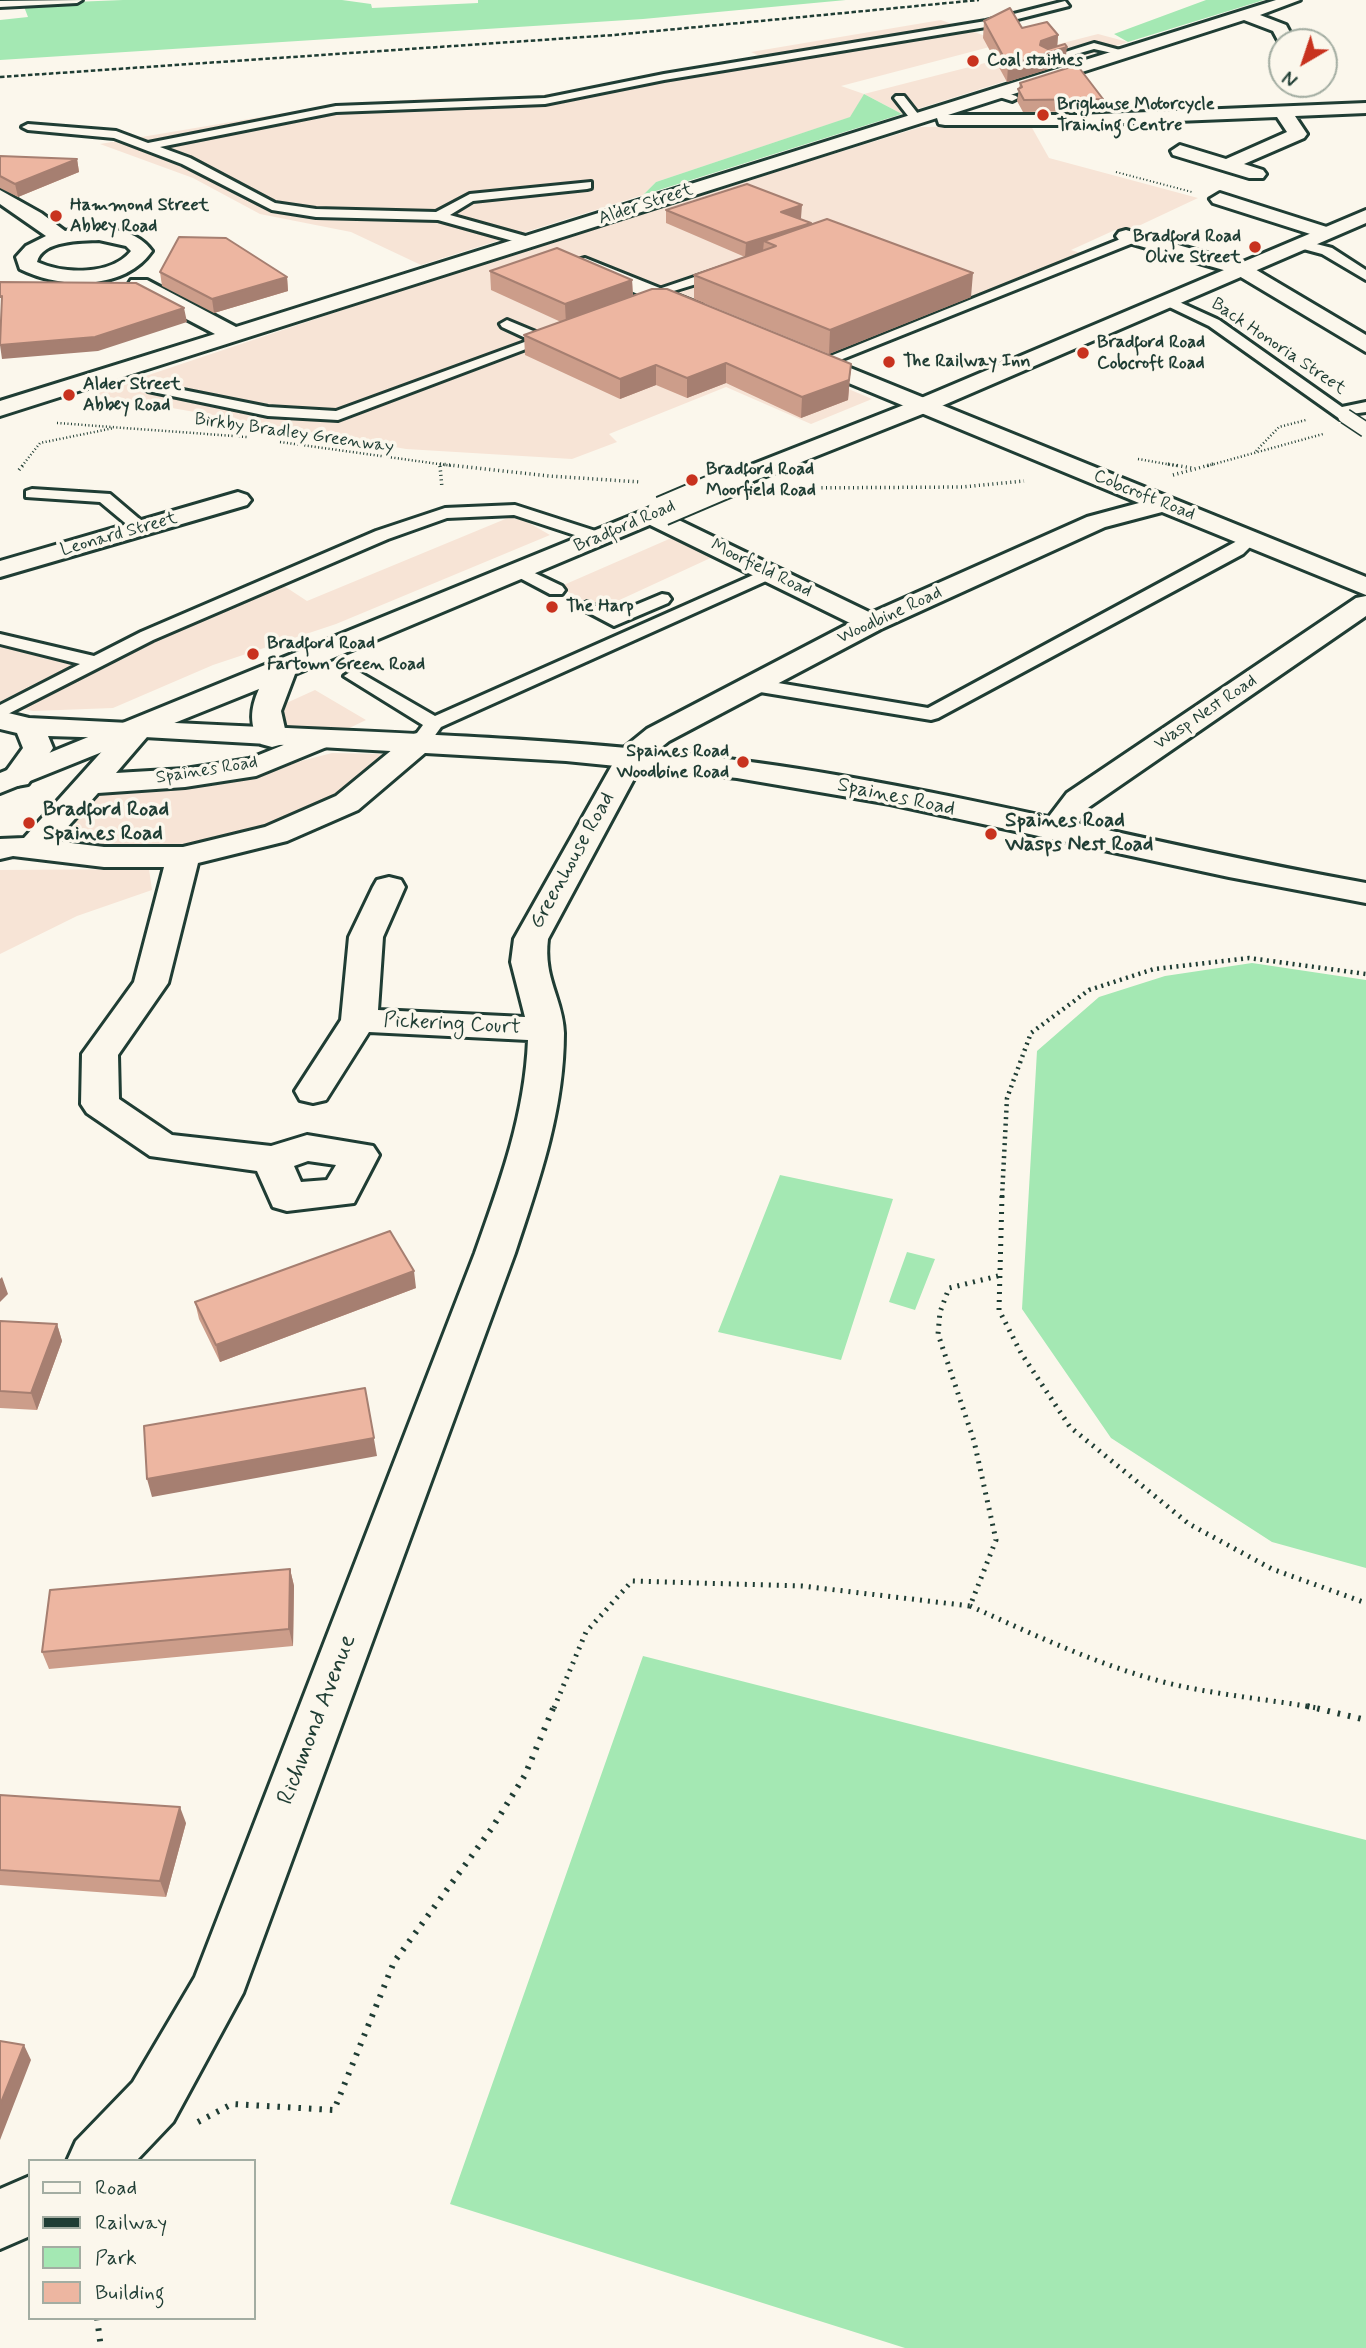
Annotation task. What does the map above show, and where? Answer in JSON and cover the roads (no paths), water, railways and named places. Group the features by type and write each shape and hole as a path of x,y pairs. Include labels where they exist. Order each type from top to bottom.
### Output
{"street":[{"name":"Alder Street","path":"8,406 916,119 1004,96 1126,52 1292,0"},
{"path":"1244,15 1280,28"},
{"path":"1314,98 1320,110"},
{"path":"916,119 1077,120 1366,108"},
{"path":"1227,165 1298,134 1282,111"},
{"path":"1180,151 1256,174"},
{"path":"0,196 60,237"},
{"path":"1220,199 1326,233"},
{"name":"Bradford Road","path":"32,848 138,730 522,572 737,479 922,406 1366,216"},
{"path":"88,234 120,236 140,247 138,258 112,271 75,277 55,276 33,269 27,265 26,257 42,244 60,237 88,234"},
{"path":"1129,237 1241,269 1366,345"},
{"path":"531,242 651,299 711,317"},
{"path":"11,276 33,269"},
{"path":"112,271 234,335"},
{"path":"1338,327 1366,322"},
{"name":"Cobcroft Road","path":"784,348 1366,587"},
{"name":"Leonard Street","path":"0,569 238,500"},
{"name":"Woodbine Road","path":"631,758 658,736 871,623 1096,522 1164,504"},
{"name":"Moorfield Road","path":"656,513 871,623"},
{"name":"Wasp Nest Road","path":"1054,831 1078,800 1366,604"},
{"path":"272,738 264,722 265,709 283,670"},
{"name":"Spaines Road","path":"0,720 29,727 318,740 427,732 821,782 1366,893"},
{"path":"9,780 38,748 29,727"},
{"path":"9,780 138,730"},
{"path":"0,802 138,730"},
{"path":"0,849 13,846 104,857 183,857 276,834 346,803 427,732"},
{"name":"Spaines Road","path":"90,784 185,778 256,766 318,740"},
{"name":"Greenhouse Road","path":"495,1253 530,1152 545,1063 546,1029 527,962 531,939 631,758"},
{"path":"183,857 151,983 100,1054 100,1104 163,1147 272,1159"},
{"name":"Pickering Court","path":"313,1091 359,1020 366,937 389,887"},
{"name":"Pickering Court","path":"359,1020 546,1029"},
{"name":"Richmond Avenue","path":"98,2159 153,2102 216,1993 495,1253"},
{"path":"0,2220 28,2206"}],"lane":[{"path":"0,4 77,0"},
{"path":"150,146 336,109 545,102 664,77 986,24 1065,4"},
{"path":"1045,60 1094,46 1126,52"},
{"path":"900,98 916,119"},
{"path":"28,127 90,130 150,146 272,206 316,213 438,216 476,224 531,242"},
{"path":"438,216 470,198 587,185"},
{"path":"820,363 1129,237"},
{"path":"1301,244 1327,251 1364,273"},
{"path":"651,299 732,268"},
{"name":"Back Honoria Street","path":"1166,300 1214,323 1366,430"},
{"path":"507,324 542,340"},
{"path":"148,387 288,414 318,417 338,415 566,331"},
{"path":"1343,414 1366,407"},
{"path":"32,494 104,497 142,528"},
{"path":"0,712 147,636 382,535 445,513 515,510 599,538"},
{"path":"754,685 931,714 1237,550 1250,539"},
{"path":"522,572 556,590"},
{"path":"353,676 427,732 769,573"},
{"path":"587,607 614,621 662,599"},
{"path":"0,639 95,662"}],"railway":[{"path":"0,77 614,35 979,0"}],"place":[{"name":"Coal staithes","path":"973,61"},
{"name":"Brighouse Motorcycle Training Centre","path":"1043,115"},
{"name":"Hammond Street Abbey Road","path":"56,216"},
{"name":"Bradford Road Olive Street","path":"1255,247"},
{"name":"Bradford Road Cobcroft Road","path":"1083,353"},
{"name":"The Railway Inn","path":"889,362"},
{"name":"Alder Street Abbey Road","path":"69,395"},
{"name":"Bradford Road Moorfield Road","path":"692,480"},
{"name":"The Harp","path":"552,607"},
{"name":"Bradford Road Fartown Green Road","path":"253,654"},
{"name":"Spaines Road Woodbine Road","path":"743,762"},
{"name":"Bradford Road Spaines Road","path":"29,823"},
{"name":"Spaines Road Wasps Nest Road","path":"991,834"}]}
